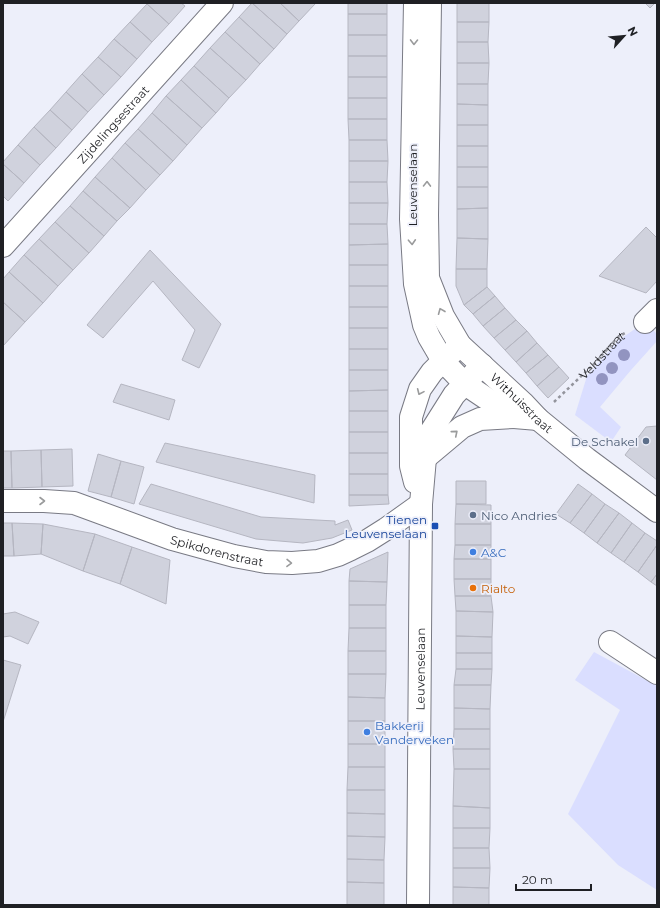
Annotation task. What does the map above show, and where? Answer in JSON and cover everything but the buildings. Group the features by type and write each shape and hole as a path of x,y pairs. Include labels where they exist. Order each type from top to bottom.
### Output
{"street":[{"name":"Zijdelingsestraat","path":"3,246 222,3"},
{"name":"Leuvenselaan","path":"414,3 411,218 415,284 424,324 429,337 443,361 465,384 514,417"},
{"name":"Leuvenselaan","path":"418,905 421,504 425,458 430,433 454,395 482,365 460,345 443,316 428,278 427,215 430,3"},
{"name":"Leuvenselaan","path":"421,504 411,466 411,417 420,389 432,372 460,345"},
{"name":"Withuisstraat","path":"482,365 523,403 544,412 587,459 657,512"},
{"name":"Leuvenselaan","path":"425,458 462,427 480,419 514,417 544,412"},
{"name":"Spikdorenstraat","path":"3,501 74,503 172,538 234,556 266,562 292,563 318,561 338,555 386,530 421,504"},
{"path":"610,642 657,673"}],"path":[{"name":"Veldstraat","path":"544,412 594,364 618,337 651,316"}],"shaded area":[{"path":"645,322 657,334 657,341 600,407 621,427 611,442 575,415 587,376 619,340"},
{"path":"594,652 657,686 657,890 618,865 568,814 620,710 575,680"}],"place":[{"name":"De Schakel","path":"646,441"},
{"name":"Nico Andries","path":"473,515"},
{"name":"Tienen Leuvenselaan","path":"435,526"},
{"name":"A&C","path":"473,552"},
{"name":"Rialto","path":"473,588"},
{"name":"Bakkerij Vanderveken","path":"367,732"}]}
